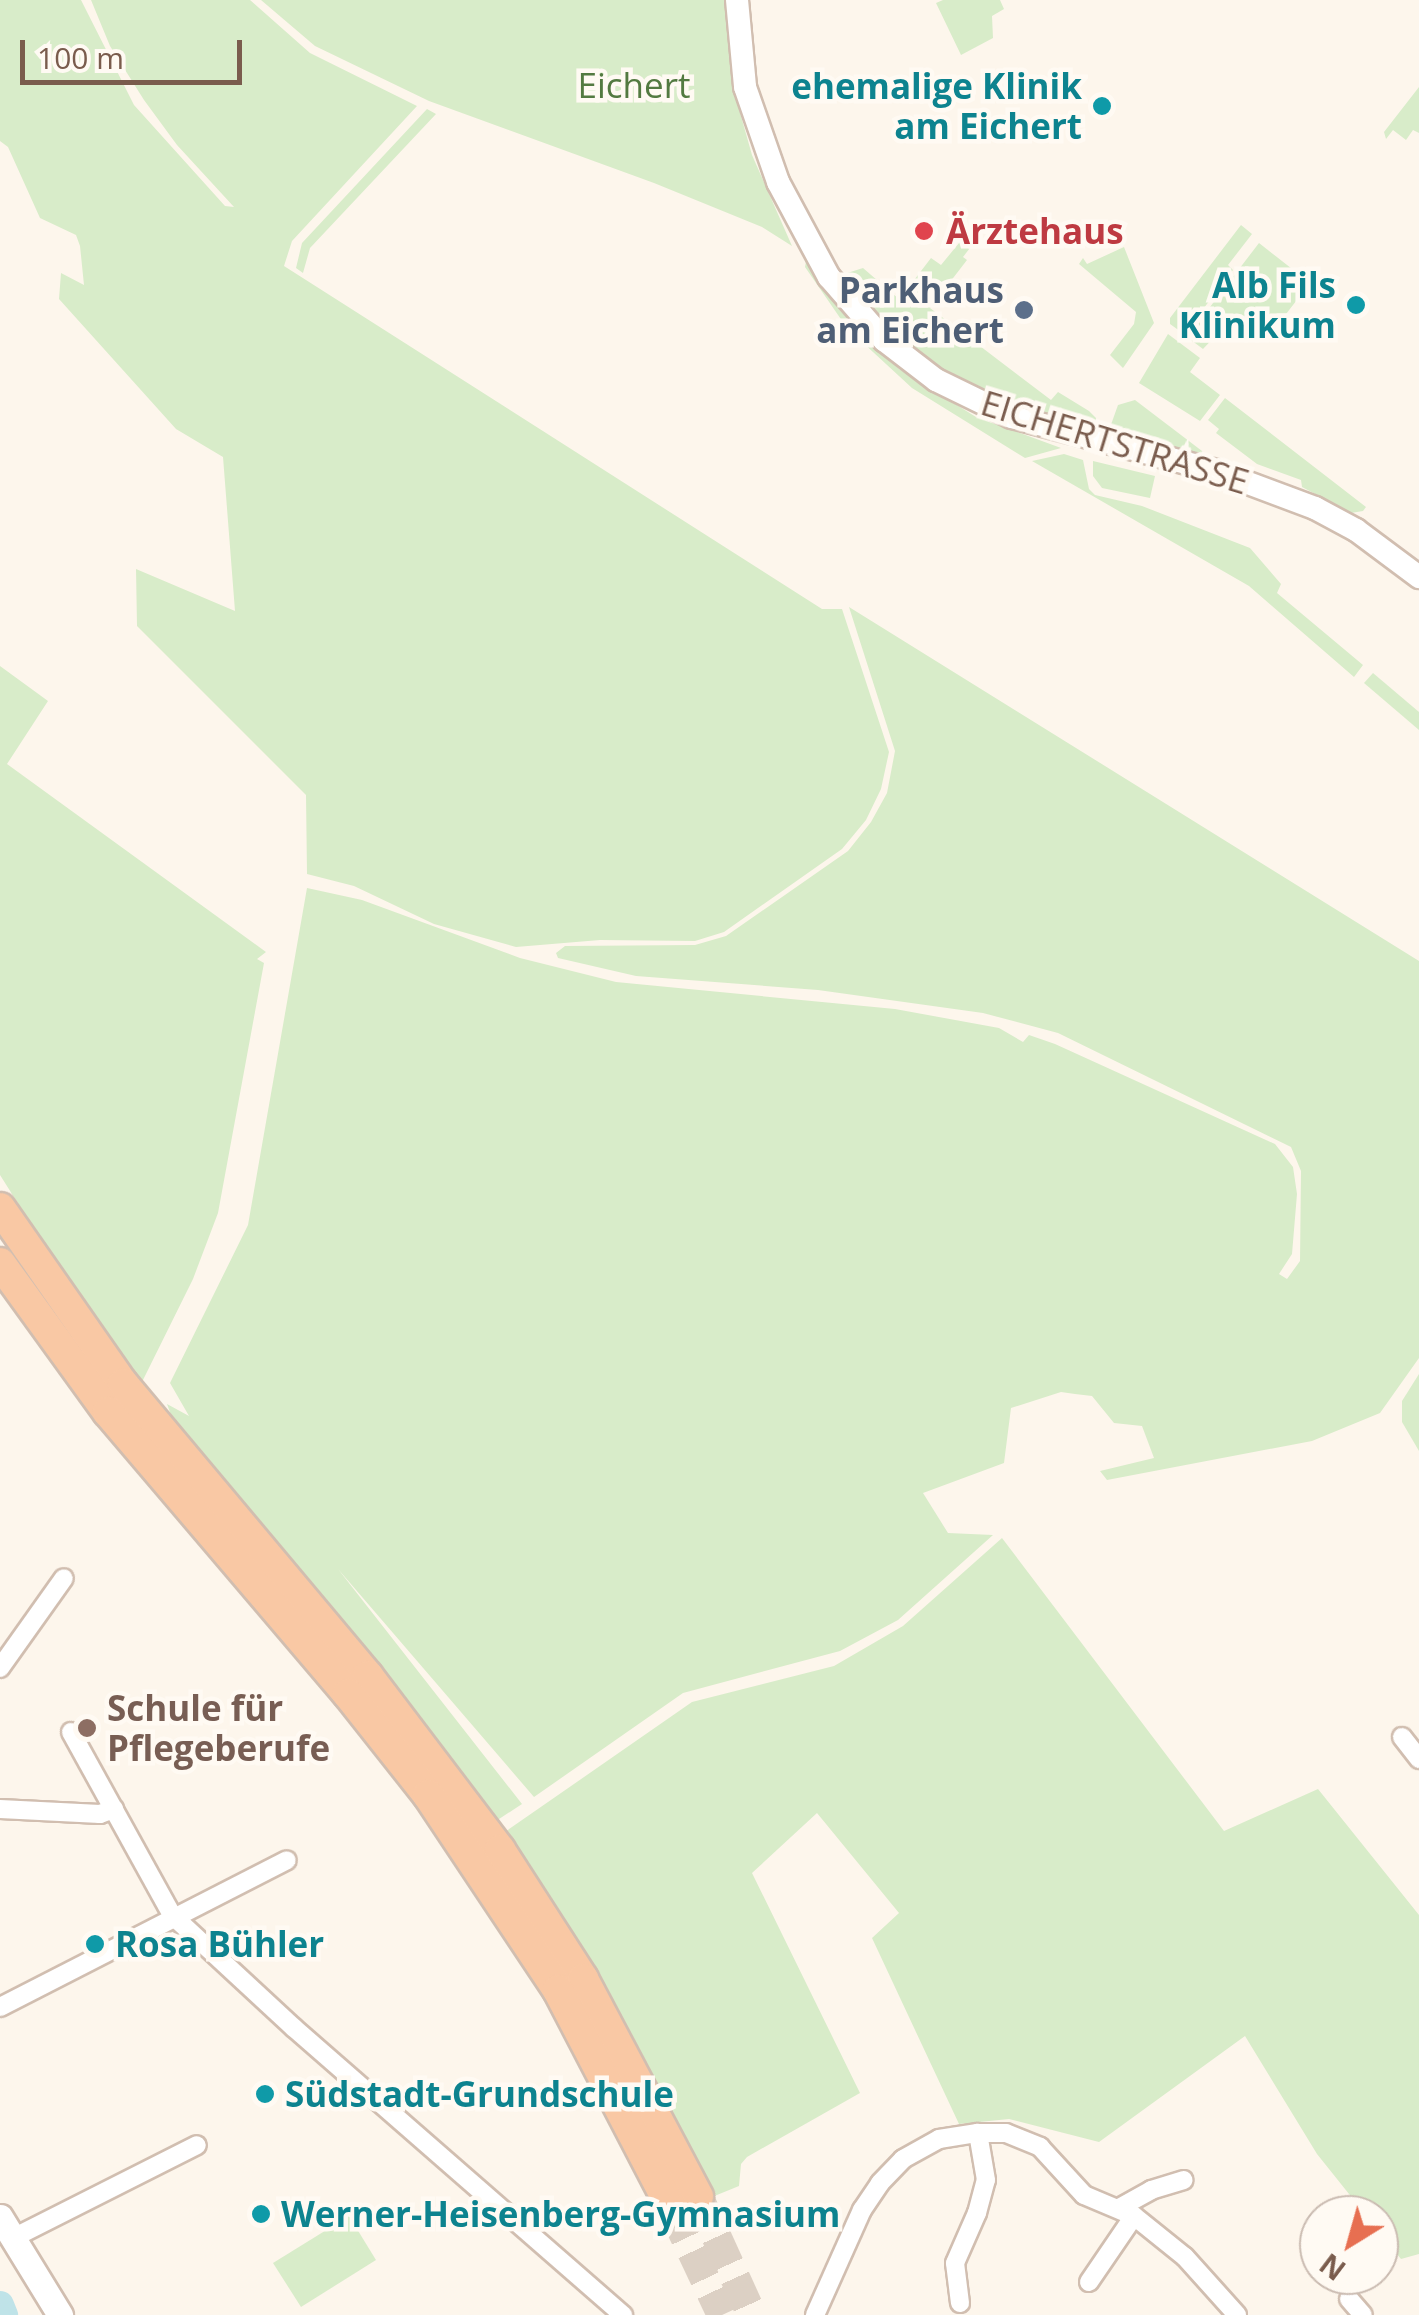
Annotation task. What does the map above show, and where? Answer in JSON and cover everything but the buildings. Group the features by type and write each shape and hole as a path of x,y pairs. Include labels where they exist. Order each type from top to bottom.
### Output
{"highway":[{"path":"0,1208 123,1384 368,1676 500,1850 583,1979 685,2204 558,1990 467,1850 348,1694 108,1412 0,1262"}],"main road":[{"path":"6,2228 60,2315"}],"street":[{"name":"EICHERTSTRASSE","path":"738,0 746,87 778,182 829,277 884,340 936,380 1012,417 1216,471 1316,508 1356,530 1419,578"},
{"path":"0,1668 64,1578"},
{"path":"72,1732 172,1915 294,2028 623,2315"},
{"path":"1402,1737 1419,1759"},
{"path":"0,1809 100,1814 114,1810"},
{"path":"0,2007 172,1915 287,1860"},
{"path":"960,2303 955,2263 977,2213 986,2180 978,2133"},
{"path":"815,2315 862,2210 880,2183 903,2159 939,2138 978,2133 1006,2133 1028,2140 1050,2155 1084,2195 1127,2212 1185,2256 1237,2315"},
{"path":"6,2228 197,2145"},
{"path":"1089,2282 1127,2212 1151,2190 1183,2180"},
{"path":"1349,2299 1363,2315"}],"green space":[{"path":"0,0 81,0 134,105 225,206 234,207 177,145 144,100 110,46 91,0 250,0 310,53 417,106 292,241 284,266 822,609 842,609 889,752 881,789 866,820 842,849 724,932 695,941 600,940 516,947 434,924 354,886 307,874 306,795 137,626 136,569 235,611 223,457 176,429 59,299 61,273 84,285 80,246 76,235 40,218 8,147 0,141"},
{"name":"Eichert","path":"261,0 726,0 739,109 752,155 792,246 762,227 654,183 429,101 315,46"},
{"path":"1000,0 1004,9 992,16 993,38 961,55 936,3"},
{"path":"1419,87 1419,133 1413,130 1406,140 1393,130 1386,139 1384,132"},
{"path":"427,109 436,114 310,248 303,273 296,268 302,243"},
{"path":"1241,225 1252,234 1228,265 1233,270 1184,334 1170,324 1170,318"},
{"path":"964,237 973,244 963,257 967,260 930,308 1051,400 1058,392 1089,411 1096,418 1095,426 1051,418 1010,403 934,366 908,349 838,276 863,268 907,306 913,298 905,292 931,258 941,265"},
{"path":"1259,243 1310,283 1276,327 1255,311 1237,339 1223,328 1203,349 1187,337"},
{"path":"1124,247 1154,323 1123,368 1110,355 1134,324 1136,312 1079,264 1083,258 1087,264"},
{"path":"807,256 839,306 899,369 976,417 1061,448 1025,458 912,388 847,328 805,267"},
{"path":"1168,334 1200,358 1190,372 1220,395 1200,421 1139,383"},
{"path":"1225,398 1366,507 1363,511 1351,513 1302,487 1301,480 1257,464 1216,433 1219,429 1208,420"},
{"path":"1135,400 1202,451 1204,457 1108,433 1118,405"},
{"path":"1064,454 1083,460 1089,489 1095,495 1142,506 1250,548 1281,584 1277,593 1363,665 1354,677 1249,586 1032,461"},
{"path":"1093,461 1155,476 1150,498 1102,488 1093,476"},
{"path":"849,607 1419,961 1419,1358 1380,1413 1312,1441 1107,1480 1100,1471 1154,1458 1142,1426 1114,1423 1092,1396 1061,1392 1011,1408 1004,1463 923,1493 948,1533 993,1535 898,1620 840,1651 683,1693 534,1797 338,1569 522,1804 493,1823 381,1668 176,1429 167,1404 189,1416 170,1383 248,1225 307,888 362,900 520,958 616,982 895,1009 999,1028 1023,1042 1029,1035 1055,1044 1275,1144 1293,1167 1297,1194 1292,1254 1279,1274 1287,1279 1300,1261 1301,1171 1291,1147 1058,1033 983,1013 818,990 636,976 558,958 556,953 565,946 695,945 726,936 848,851 887,793 895,751"},
{"path":"0,666 48,701 7,764 266,952 257,959 264,963 218,1213 193,1279 141,1384 72,1289 0,1175"},
{"path":"1373,673 1419,712 1419,730 1364,683"},
{"path":"1419,1374 1419,1451 1402,1422 1402,1401"},
{"path":"1002,1538 1224,1831 1318,1789 1419,1915 1419,2254 1399,2257 1399,2195 1350,2195 1317,2154 1245,2036 1099,2142 1009,2119 959,2124 872,1938 899,1913 817,1813 752,1873 860,2093 747,2157 741,2164 739,2186 712,2197 648,2068 589,1964 502,1834 692,1702 834,1666 903,1626"},
{"path":"349,2216 376,2260 301,2307 273,2263"}],"waterway":[{"path":"0,2305 4,2315"}],"tunnel":[{"path":"698,2196 752,2315"},
{"path":"673,2211 722,2315"}],"place":[{"name":"ehemalige Klinik am Eichert","path":"1102,106"},
{"name":"Ärztehaus","path":"924,231"},
{"name":"Alb Fils Klinikum","path":"1356,305"},
{"name":"Parkhaus am Eichert","path":"1024,310"},
{"name":"Schule für Pflegeberufe","path":"87,1728"},
{"name":"Rosa Bühler","path":"95,1944"},
{"name":"Südstadt-Grundschule","path":"265,2094"},
{"name":"Werner-Heisenberg-Gymnasium","path":"261,2214"}]}
